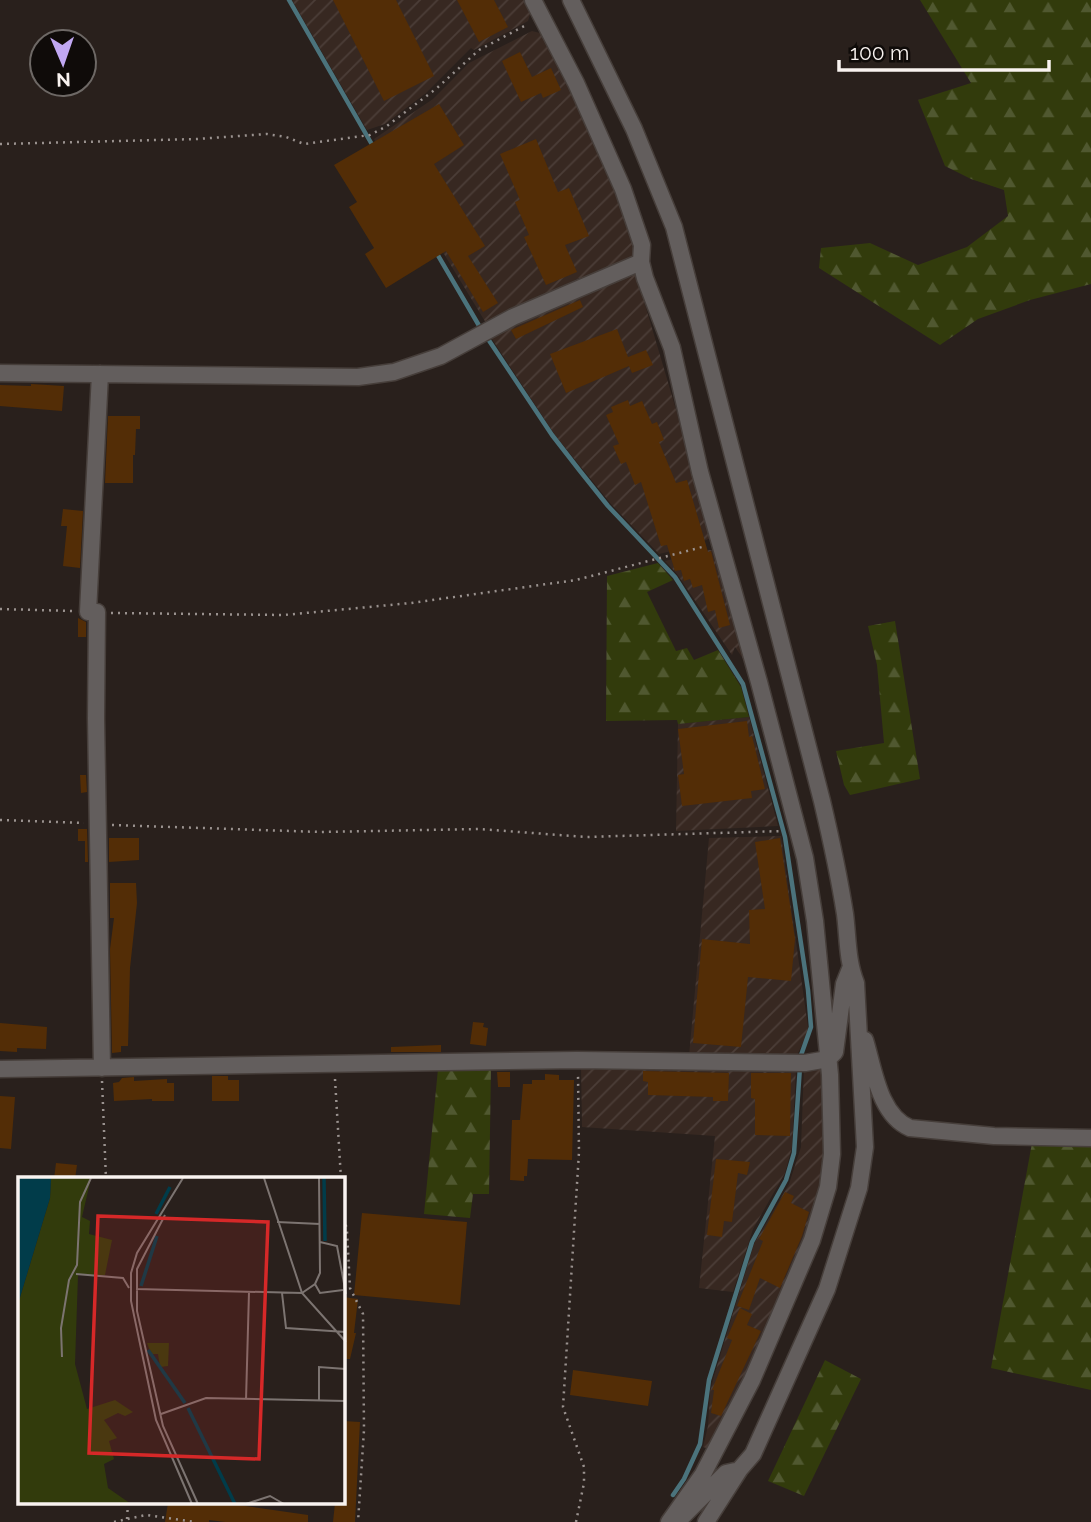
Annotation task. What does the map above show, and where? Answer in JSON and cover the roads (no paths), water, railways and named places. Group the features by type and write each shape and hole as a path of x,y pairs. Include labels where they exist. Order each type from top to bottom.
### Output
{"street":[{"path":"533,0 576,83 623,189 642,245 641,262 645,278 672,348 700,472 805,858 815,921 830,1075 832,1154 828,1187 812,1240 752,1380 703,1474 669,1522"},
{"path":"572,0 634,129 674,227 822,801 841,887 850,969 856,983 865,1147 854,1210 827,1289 753,1454 740,1469 706,1522"},
{"path":"0,373 358,377 394,372 442,356 513,317 641,262"},
{"path":"100,374 92,612 99,824 102,1068"},
{"path":"0,1069 578,1060 799,1063 828,1059 835,1052 844,984 850,969"},
{"path":"857,1025 865,1040 890,1112 904,1126 916,1130 994,1136 1091,1138"},
{"path":"677,1522 726,1474 740,1469"}],"waterway":[{"path":"289,0 374,148"},
{"path":"436,252 481,329"},
{"path":"486,336 552,435 580,471 608,506 675,577 743,684 785,837 811,1027 800,1058"},
{"path":"673,1495 684,1479 700,1444 709,1380 752,1242 786,1180 794,1153 800,1067"}]}
